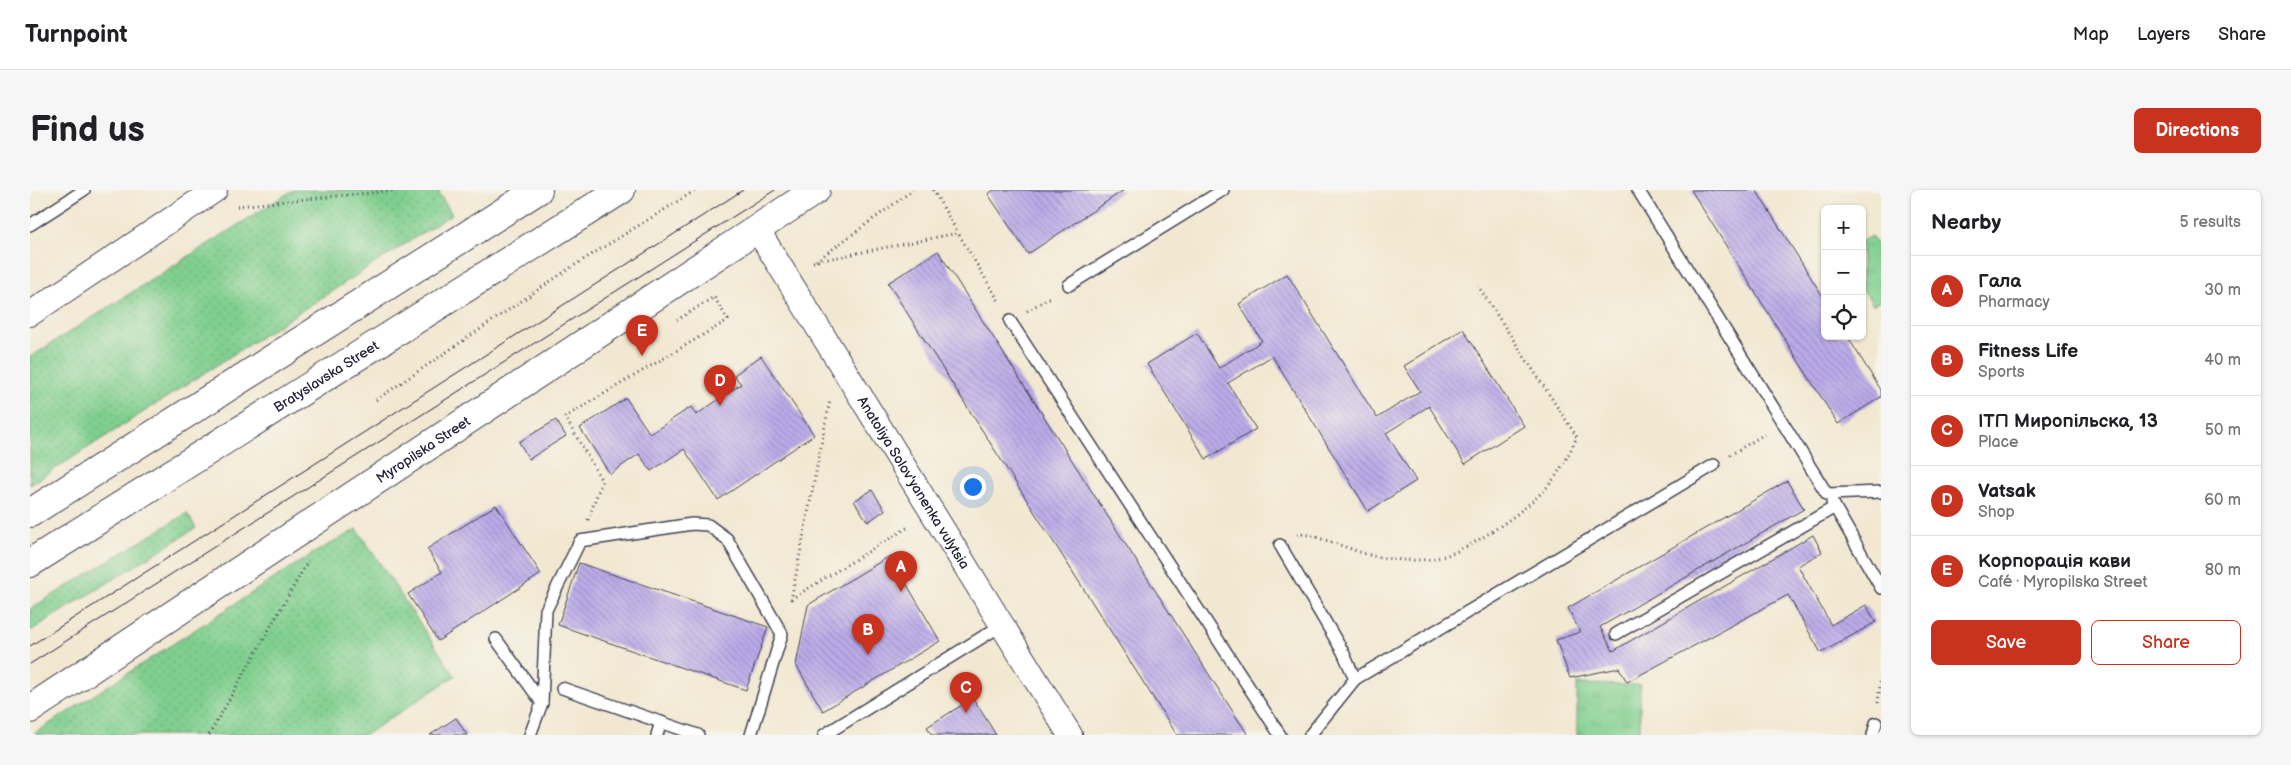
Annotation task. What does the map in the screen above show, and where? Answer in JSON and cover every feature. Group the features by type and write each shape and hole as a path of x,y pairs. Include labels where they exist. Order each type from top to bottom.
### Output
{"main road":[{"path":"30,513 538,190"},
{"name":"Bratyslavska Street","path":"30,563 621,190"},
{"name":"Myropilska Street","path":"30,709 816,190"}],"street":[{"path":"30,314 180,212 222,198"},
{"name":"Anatoliya Solov'yanenka vulytsia","path":"757,229 1070,735"}],"lane":[{"path":"30,225 84,190"},
{"path":"1069,285 1223,190"},
{"path":"1638,190 1835,507 1881,588"},
{"path":"1010,321 1280,735"},
{"path":"1310,735 1355,679 1714,465"},
{"path":"1827,494 1881,492"},
{"path":"1616,634 1835,507"},
{"path":"530,735 542,704 546,610 580,542 692,524 708,525 727,539 782,634 750,735"},
{"path":"1280,545 1343,652 1355,679"},
{"path":"824,735 1002,625"},
{"path":"496,639 542,704"},
{"path":"562,688 698,735"},
{"path":"657,735 661,722"},
{"path":"1873,735 1876,723"}],"path":[{"path":"222,198 398,190"},
{"path":"376,400 570,268 696,190"},
{"path":"913,190 813,262 958,233"},
{"path":"933,190 1010,321 1069,285"},
{"path":"1280,545 1298,532 1374,556 1412,561 1439,558 1492,531 1517,514 1548,487 1566,460 1577,437 1478,286"},
{"path":"587,521 602,481 565,416 728,320 714,297 670,324"},
{"path":"838,360 791,599 899,533"},
{"path":"1714,465 1782,424"},
{"path":"209,735 312,554"},
{"path":"1876,723 1881,676"}],"green space":[{"path":"293,190 441,190 438,192 452,214 30,485 30,357"},
{"path":"1871,236 1881,251 1881,299 1873,305 1866,294 1866,239"},
{"path":"187,513 196,528 30,631 30,609"},
{"path":"357,529 455,676 365,735 32,735 312,554"},
{"path":"1577,684 1640,685 1640,735 1577,735"}],"building":[{"path":"994,190 1124,190 1028,254 988,194"},
{"path":"1691,190 1756,190 1821,294 1821,340 1850,340 1881,390 1881,397 1838,424"},
{"path":"938,251 1248,735 1177,735 888,283"},
{"path":"1287,274 1377,418 1420,391 1404,366 1463,329 1524,426 1465,464 1429,406 1386,433 1416,481 1368,511 1272,356 1228,383 1256,429 1206,459 1147,364 1197,333 1219,368 1262,341 1239,304"},
{"path":"761,356 814,435 718,500 684,449 651,471 639,454 610,474 580,428 626,398 650,434 691,407 696,415 741,384 734,375"},
{"path":"556,420 566,436 529,459 519,442"},
{"path":"1787,481 1804,509 1600,627 1613,651 1813,535 1822,552 1798,566 1831,625 1866,605 1876,622 1821,653 1788,595 1627,682 1619,668 1570,678 1556,640 1580,632 1568,608"},
{"path":"872,490 885,510 868,522 854,501"},
{"path":"496,505 541,574 438,641 408,594 442,572 427,549"},
{"path":"890,556 940,641 823,711 796,665 808,605"},
{"path":"579,563 768,627 746,690 558,625"},
{"path":"973,698 996,735 932,735 927,727"},
{"path":"456,718 467,735 430,735"}],"tram line":[{"path":"30,646 743,190"},
{"path":"30,664 775,190"}],"place":[{"name":"Корпорація кави","path":"642,356"},
{"name":"Vatsak","path":"720,406"},
{"name":"Гала","path":"901,592"},
{"name":"Fitness Life","path":"868,655"},
{"name":"ІТП Миропільска, 13","path":"966,713"}]}
